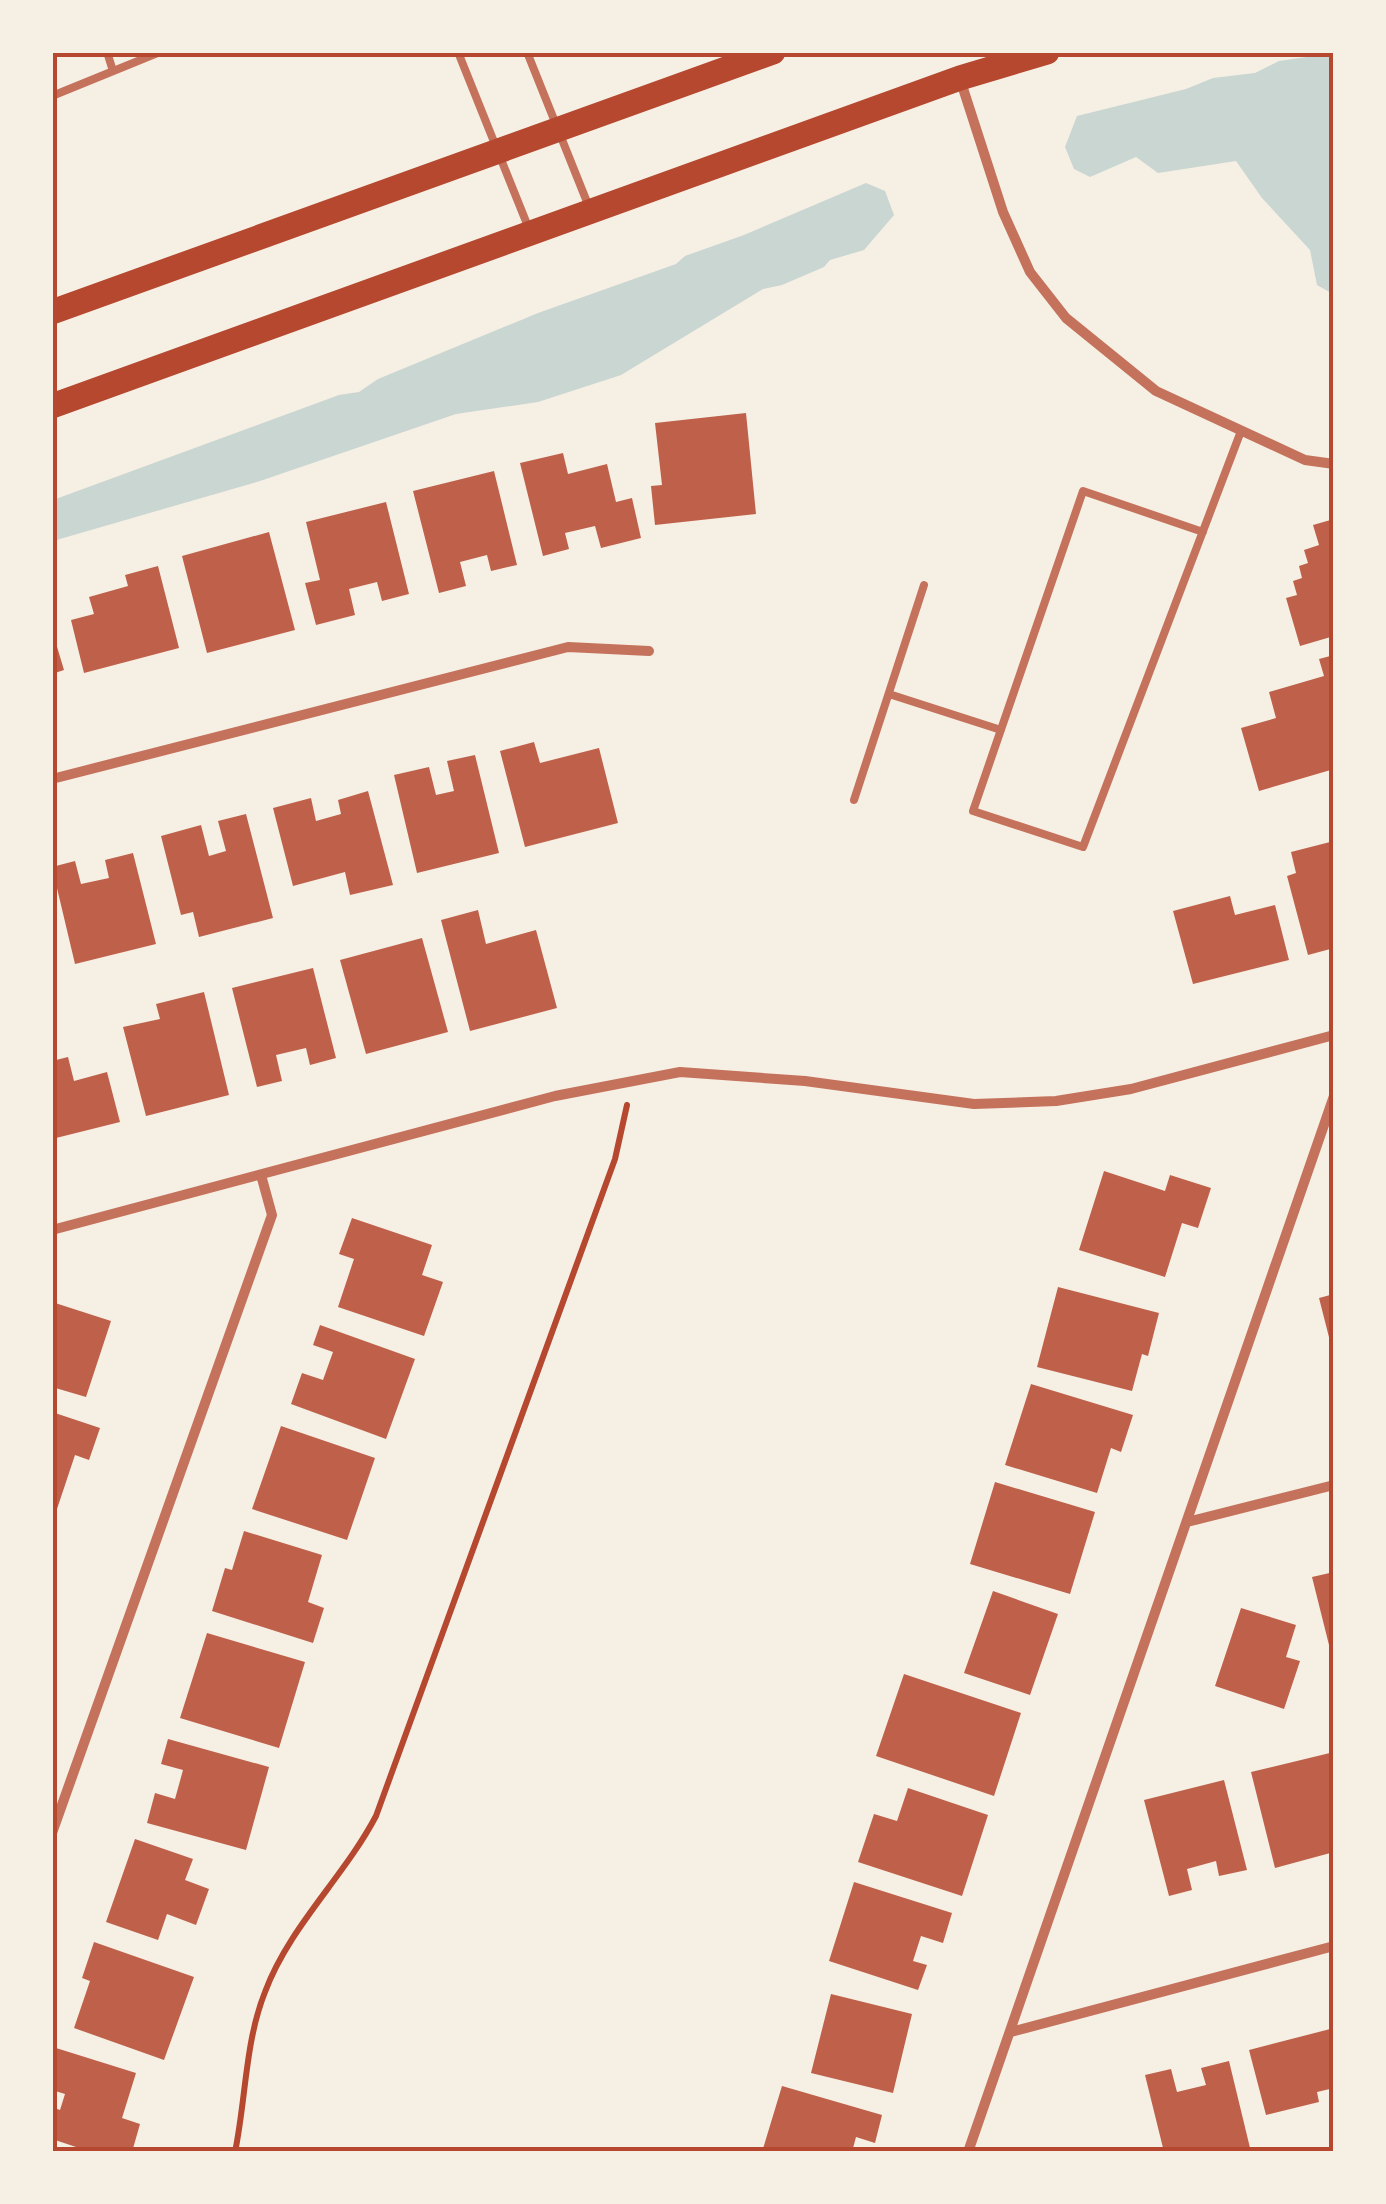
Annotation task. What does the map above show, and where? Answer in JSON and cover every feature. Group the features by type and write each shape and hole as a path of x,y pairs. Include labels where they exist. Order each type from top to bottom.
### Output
{"main road":[{"path":"52,312 774,52"},
{"path":"52,406 960,78 1047,52"}],"street":[{"path":"960,78 1003,212 1030,272 1066,318 1156,391 1305,460 1334,464"},
{"path":"52,779 568,647 648,651"},
{"path":"52,1230 555,1096 680,1072 805,1081 974,1104 1056,1101 1131,1090 1332,1036 1334,1050"},
{"path":"968,2152 1334,1096"},
{"path":"52,1832 272,1215 261,1175"},
{"path":"1188,1522 1334,1485"},
{"path":"1011,2032 1334,1946"}],"lane":[{"path":"107,52 113,72"},
{"path":"52,96 160,52"},
{"path":"458,52 531,233"},
{"path":"527,52 591,212"},
{"path":"1203,532 1083,491 973,811 1084,847 1242,431"},
{"path":"854,800 924,585"},
{"path":"888,694 1001,730"}],"path":[{"path":"235,2152 254,2030 265,1990 287,1949 361,1844 376,1816 616,1159 632,1080"}],"shaded area":[{"path":"1334,53 1333,294 1317,285 1310,250 1262,198 1236,161 1158,173 1136,157 1090,177 1074,169 1065,147 1077,116 1186,89 1213,78 1255,73 1279,61"},
{"path":"866,183 885,191 894,215 864,250 830,260 824,267 782,285 763,289 621,375 538,402 456,414 260,481 53,541 53,500 339,395 359,392 378,379 538,313 676,264 685,256"}],"building":[{"path":"746,413 756,514 655,525 651,486 662,485 655,423"},
{"path":"563,453 568,474 607,464 616,502 632,498 641,538 601,548 595,526 565,533 569,549 543,556 520,463"},
{"path":"494,471 517,565 491,571 487,555 460,562 466,586 439,593 413,491"},
{"path":"386,502 409,594 382,601 377,582 349,589 355,615 316,625 305,583 320,580 306,522"},
{"path":"1334,519 1334,636 1300,646 1286,598 1297,595 1293,581 1302,578 1299,566 1308,563 1304,550 1319,545 1313,525"},
{"path":"269,532 295,630 207,653 182,556"},
{"path":"158,566 179,648 84,673 71,620 94,614 89,597 128,586 125,575"},
{"path":"52,630 64,670 52,674"},
{"path":"1334,655 1334,769 1259,791 1241,728 1276,718 1269,692 1324,676 1319,659"},
{"path":"534,742 540,763 599,748 618,823 525,847 500,751"},
{"path":"475,755 499,853 417,873 394,775 429,767 436,795 454,791 447,761"},
{"path":"368,791 393,885 350,895 345,872 293,886 273,808 311,798 316,821 341,814 338,800"},
{"path":"246,814 273,918 199,937 193,912 181,915 161,836 201,825 209,856 226,851 218,821"},
{"path":"1334,841 1334,948 1308,955 1287,876 1296,873 1291,852"},
{"path":"133,853 156,944 75,964 52,867 75,861 81,884 109,878 105,860"},
{"path":"1230,896 1235,915 1275,905 1289,960 1193,984 1173,911"},
{"path":"478,910 486,944 536,930 557,1008 470,1031 441,920"},
{"path":"422,938 448,1032 366,1054 340,960"},
{"path":"313,968 336,1058 310,1065 306,1048 276,1055 282,1081 257,1087 232,988"},
{"path":"204,992 229,1095 146,1116 123,1027 160,1019 156,1004"},
{"path":"68,1057 74,1081 107,1072 120,1122 52,1139 52,1061"},
{"path":"1104,1171 1165,1191 1170,1175 1211,1188 1198,1228 1182,1223 1165,1277 1079,1250"},
{"path":"352,1218 432,1245 422,1275 443,1282 424,1336 338,1307 354,1259 339,1254"},
{"path":"1058,1287 1159,1313 1148,1356 1142,1354 1132,1391 1037,1367"},
{"path":"1334,1294 1334,1349 1332,1349 1319,1298"},
{"path":"52,1302 111,1321 86,1397 52,1387"},
{"path":"320,1325 415,1359 386,1439 291,1404 302,1373 323,1380 333,1352 313,1345"},
{"path":"1031,1384 1133,1415 1121,1452 1111,1448 1097,1493 1005,1465"},
{"path":"52,1412 100,1428 89,1460 75,1455 57,1509 52,1507"},
{"path":"281,1426 375,1458 347,1540 252,1509"},
{"path":"995,1482 1095,1512 1070,1594 970,1564"},
{"path":"244,1531 322,1555 308,1602 324,1608 313,1643 212,1611 225,1568 232,1570"},
{"path":"1334,1572 1334,1657 1332,1657 1312,1577"},
{"path":"993,1591 1058,1614 1030,1695 964,1673"},
{"path":"1241,1608 1296,1625 1286,1657 1300,1661 1284,1709 1215,1686"},
{"path":"207,1633 305,1662 279,1748 180,1718"},
{"path":"904,1674 1021,1713 994,1796 876,1756"},
{"path":"168,1739 269,1767 246,1850 147,1823 155,1793 175,1799 183,1770 161,1764"},
{"path":"1334,1752 1334,1852 1275,1868 1251,1772"},
{"path":"1224,1780 1247,1870 1219,1876 1216,1861 1187,1869 1192,1890 1169,1896 1144,1800"},
{"path":"908,1788 988,1815 962,1896 858,1862 874,1814 897,1821"},
{"path":"135,1839 193,1859 185,1880 209,1889 196,1925 167,1914 158,1940 106,1922"},
{"path":"854,1882 952,1913 943,1943 921,1936 913,1961 927,1965 918,1990 829,1961"},
{"path":"94,1942 194,1977 164,2060 74,2028 90,1981 82,1978"},
{"path":"831,1994 912,2014 893,2093 811,2073"},
{"path":"1334,2028 1334,2088 1317,2092 1319,2102 1266,2115 1249,2050"},
{"path":"56,2048 136,2073 122,2118 140,2124 132,2152 91,2152 52,2139 52,2107 60,2110 65,2094 52,2090"},
{"path":"1229,2061 1251,2152 1164,2152 1145,2075 1171,2069 1177,2092 1206,2085 1201,2068"},
{"path":"782,2086 882,2115 875,2143 856,2137 852,2152 762,2152"}]}
